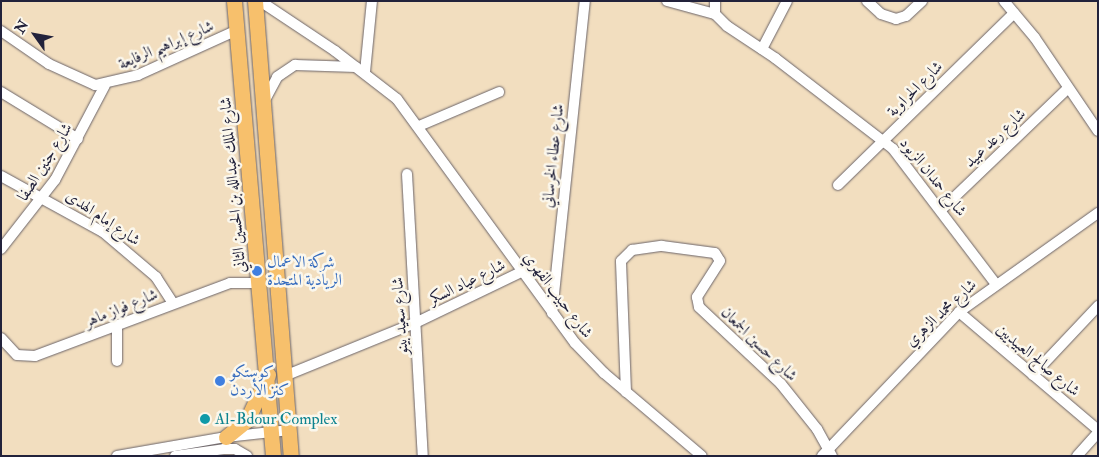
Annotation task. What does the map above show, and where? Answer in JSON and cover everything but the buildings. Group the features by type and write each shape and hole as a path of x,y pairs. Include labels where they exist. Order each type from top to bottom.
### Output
{"highway":[{"name":"شارع الملك عبدالله بن الحسين الثاني","path":"234,1 274,456"},
{"path":"255,1 287,375 291,456"},
{"path":"226,437 247,420 268,374"}],"street":[{"name":"شارع حبيب الفهري","path":"260,1 360,69 397,99 419,126 552,314 589,359 702,456"},
{"path":"264,102 277,77 295,65 360,69 372,1"},
{"name":"شارع عطاء الخرساني","path":"552,314 585,1"},
{"path":"667,1 715,14 715,1"},
{"path":"762,49 787,1"},
{"path":"867,1 880,14 896,18 906,16 922,1"},
{"path":"1004,1 1098,131"},
{"name":"شارع الحراوية","path":"838,185 1014,13"},
{"name":"شارع حمدان الزيود","path":"715,14 727,26 762,49 884,141 942,210 996,284"},
{"name":"شارع إبراهيم الرفايعة","path":"1,31 69,75 95,85 105,85 138,75 237,30"},
{"name":"شارع جنين الصفا","path":"1,249 44,197 78,139 105,85"},
{"name":"شارع رعد عبيد","path":"942,210 1068,88"},
{"path":"1,92 78,139"},
{"path":"419,126 499,92"},
{"name":"شارع سعيد بينو","path":"407,174 424,456"},
{"name":"شارع إمام الهدى","path":"1,176 44,197 119,244 156,276 173,303"},
{"name":"شارع محمد الزهري","path":"827,453 959,312 1098,213"},
{"name":"شارع حسين الجمعان","path":"626,392 622,262 632,250 662,246 715,253 720,261 697,297 699,307 781,384 818,429 827,453"},
{"name":"شارع عياد السكر","path":"287,375 415,323 521,272"},
{"name":"شارع فواز ماهر","path":"1,338 17,354 35,356 173,303 230,284 259,283"},
{"path":"1033,375 1098,306"},
{"name":"شارع صالح العبيديين","path":"959,312 1098,432"},
{"path":"116,361 117,326"},
{"path":"118,456 226,437 290,430"},
{"path":"1077,456 1098,432"},
{"path":"175,456 224,448 235,449 247,456"}],"place":[{"name":"شركة الاعمال الريادية المتحدة","path":"257,271"},
{"name":"كوستكو كنز الأردن","path":"220,381"},
{"name":"Al-Bdour Complex","path":"205,419"}]}
